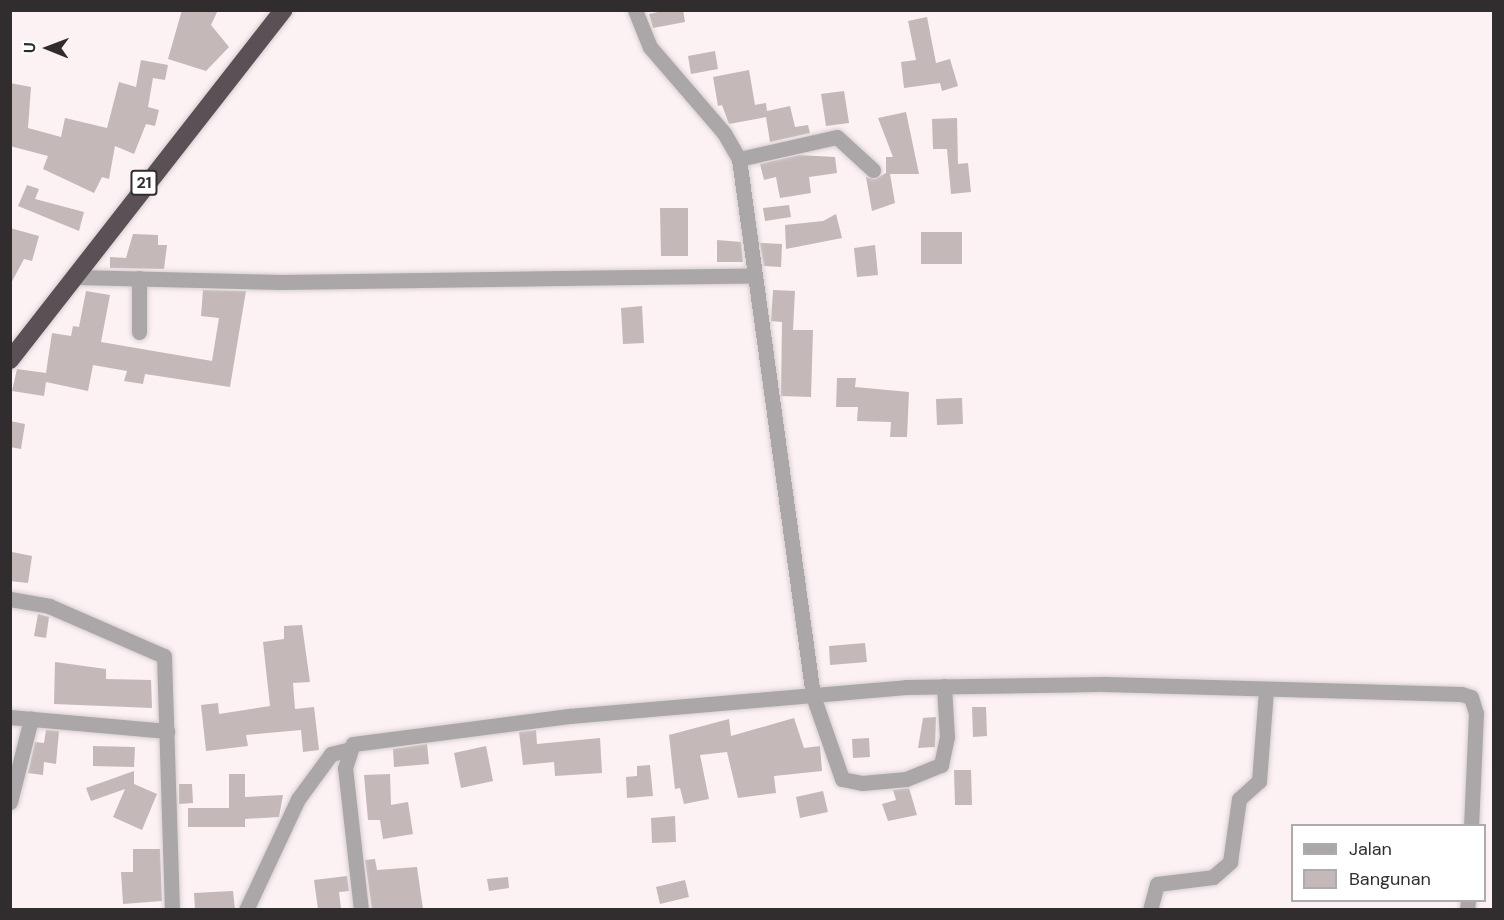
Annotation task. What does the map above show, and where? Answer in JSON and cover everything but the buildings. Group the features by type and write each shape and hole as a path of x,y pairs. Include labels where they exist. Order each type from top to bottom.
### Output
{"highway":[{"name":"21","path":"10,360 77,277 135,195 284,10"}],"street":[{"path":"635,10 644,39 740,159 813,696 842,779 862,783 906,779 941,765 947,737 944,686"},
{"path":"740,159 837,137 873,170"},
{"path":"77,277 444,281 755,275"},
{"path":"139,278 139,332"},
{"path":"10,599 49,606 164,656 172,909"},
{"path":"246,909 298,799 331,754 347,750 358,741 569,716 944,686 1266,688 1471,697 1476,713 1471,824"},
{"path":"1150,909 1157,884 1213,877 1230,862 1239,799 1259,781 1266,688"},
{"path":"10,717 167,731"},
{"path":"10,802 31,719"},
{"path":"347,750 361,909"}]}
